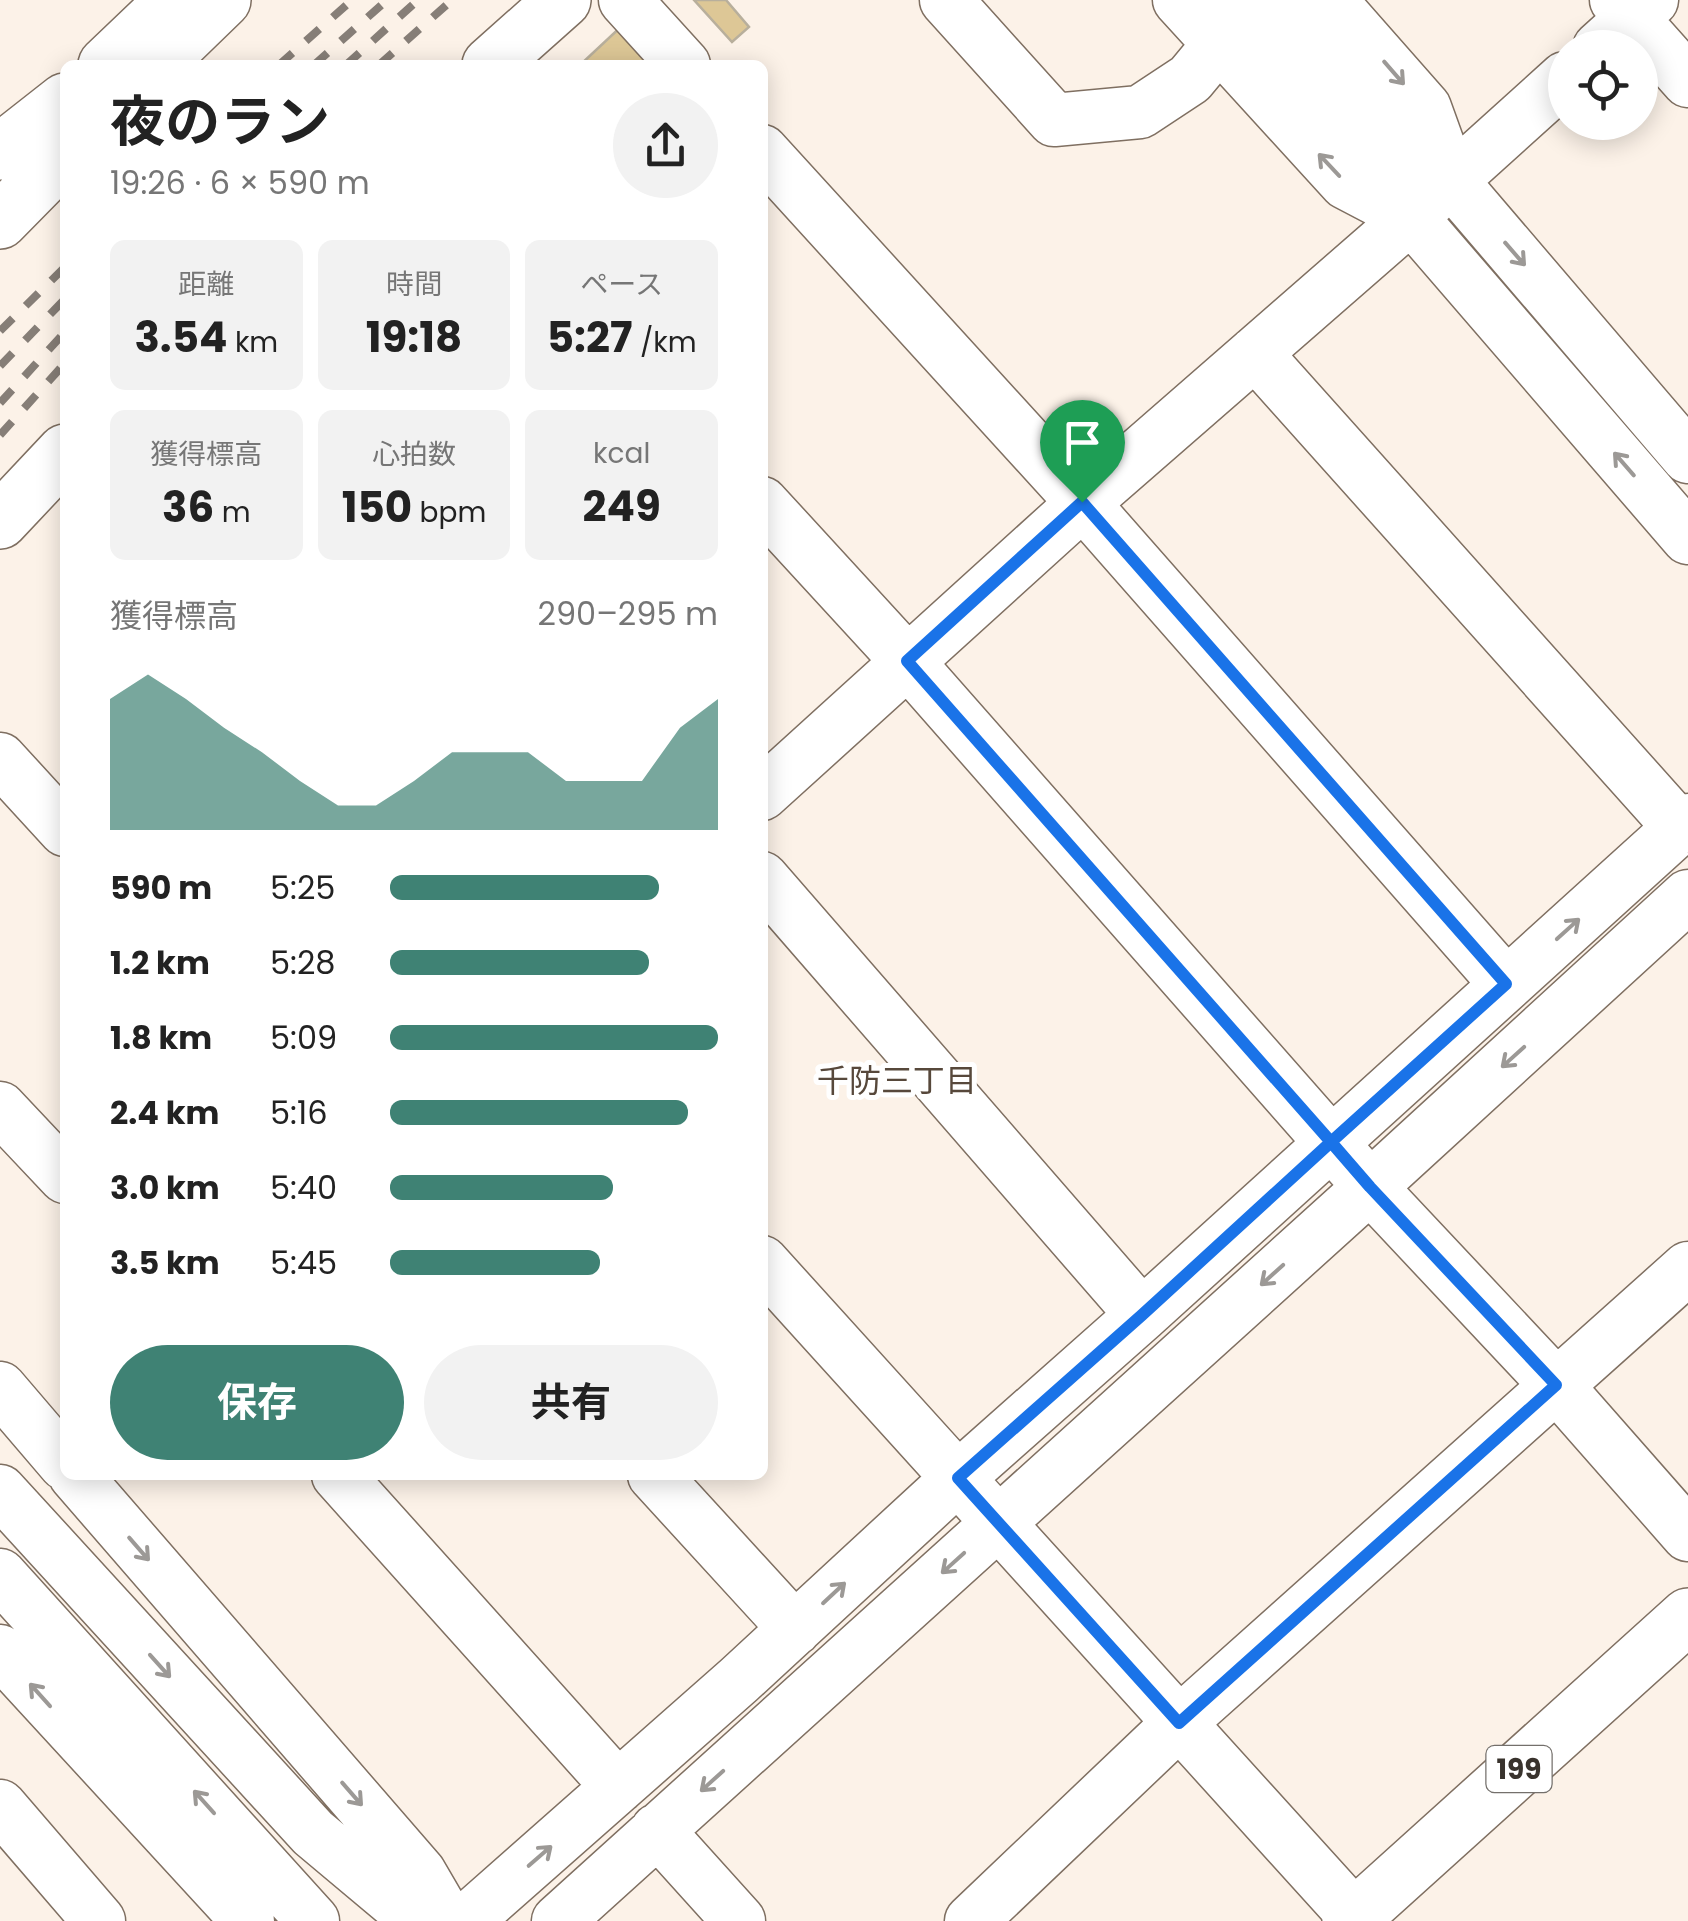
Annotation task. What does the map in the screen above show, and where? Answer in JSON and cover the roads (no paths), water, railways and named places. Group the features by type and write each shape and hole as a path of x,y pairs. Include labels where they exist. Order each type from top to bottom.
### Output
{"highway":[{"path":"111,60 174,0"},
{"path":"161,60 222,0"},
{"path":"496,60 563,0"},
{"path":"1278,0 1396,131 1452,180"},
{"path":"1,163 60,106"},
{"path":"1,163 60,148"},
{"path":"0,220 60,160"},
{"path":"0,521 59,469"},
{"name":"199","path":"1355,1920 1688,1616"}],"street":[{"path":"625,0 679,60"},
{"path":"946,0 1054,120 1140,112 1190,78 1227,22"},
{"path":"1179,0 1227,22 1346,183 1410,217 1688,538"},
{"path":"1330,0 1425,108 1452,180 1688,457"},
{"path":"1625,16 1688,80"},
{"path":"768,788 1082,502 1548,93"},
{"path":"768,158 1082,502 1506,984"},
{"path":"466,1921 1684,824 1254,353"},
{"path":"768,510 907,661 1370,1187 1556,1385 1688,1535"},
{"path":"0,759 60,825"},
{"path":"768,885 1142,1315"},
{"path":"558,1921 1688,896"},
{"path":"0,1108 60,1172"},
{"path":"971,1921 1179,1723 1688,1268"},
{"path":"768,1269 1355,1920"},
{"path":"0,1388 60,1450"},
{"path":"86,1480 420,1873 448,1921"},
{"path":"342,1480 618,1787"},
{"path":"659,1480 794,1629"},
{"path":"0,1491 313,1833 418,1921"},
{"path":"0,1574 313,1921"},
{"path":"0,1651 248,1921"},
{"path":"0,1806 99,1921"},
{"path":"656,1830 739,1921"}],"railway":[{"path":"285,60 352,0"},
{"path":"320,60 387,0"},
{"path":"352,60 418,0"},
{"path":"385,60 452,0"},
{"path":"0,331 60,272"},
{"path":"0,366 60,304"},
{"path":"0,403 60,337"},
{"path":"0,435 60,369"}],"district":[{"name":"千防三丁目","path":"897,1080"}]}
